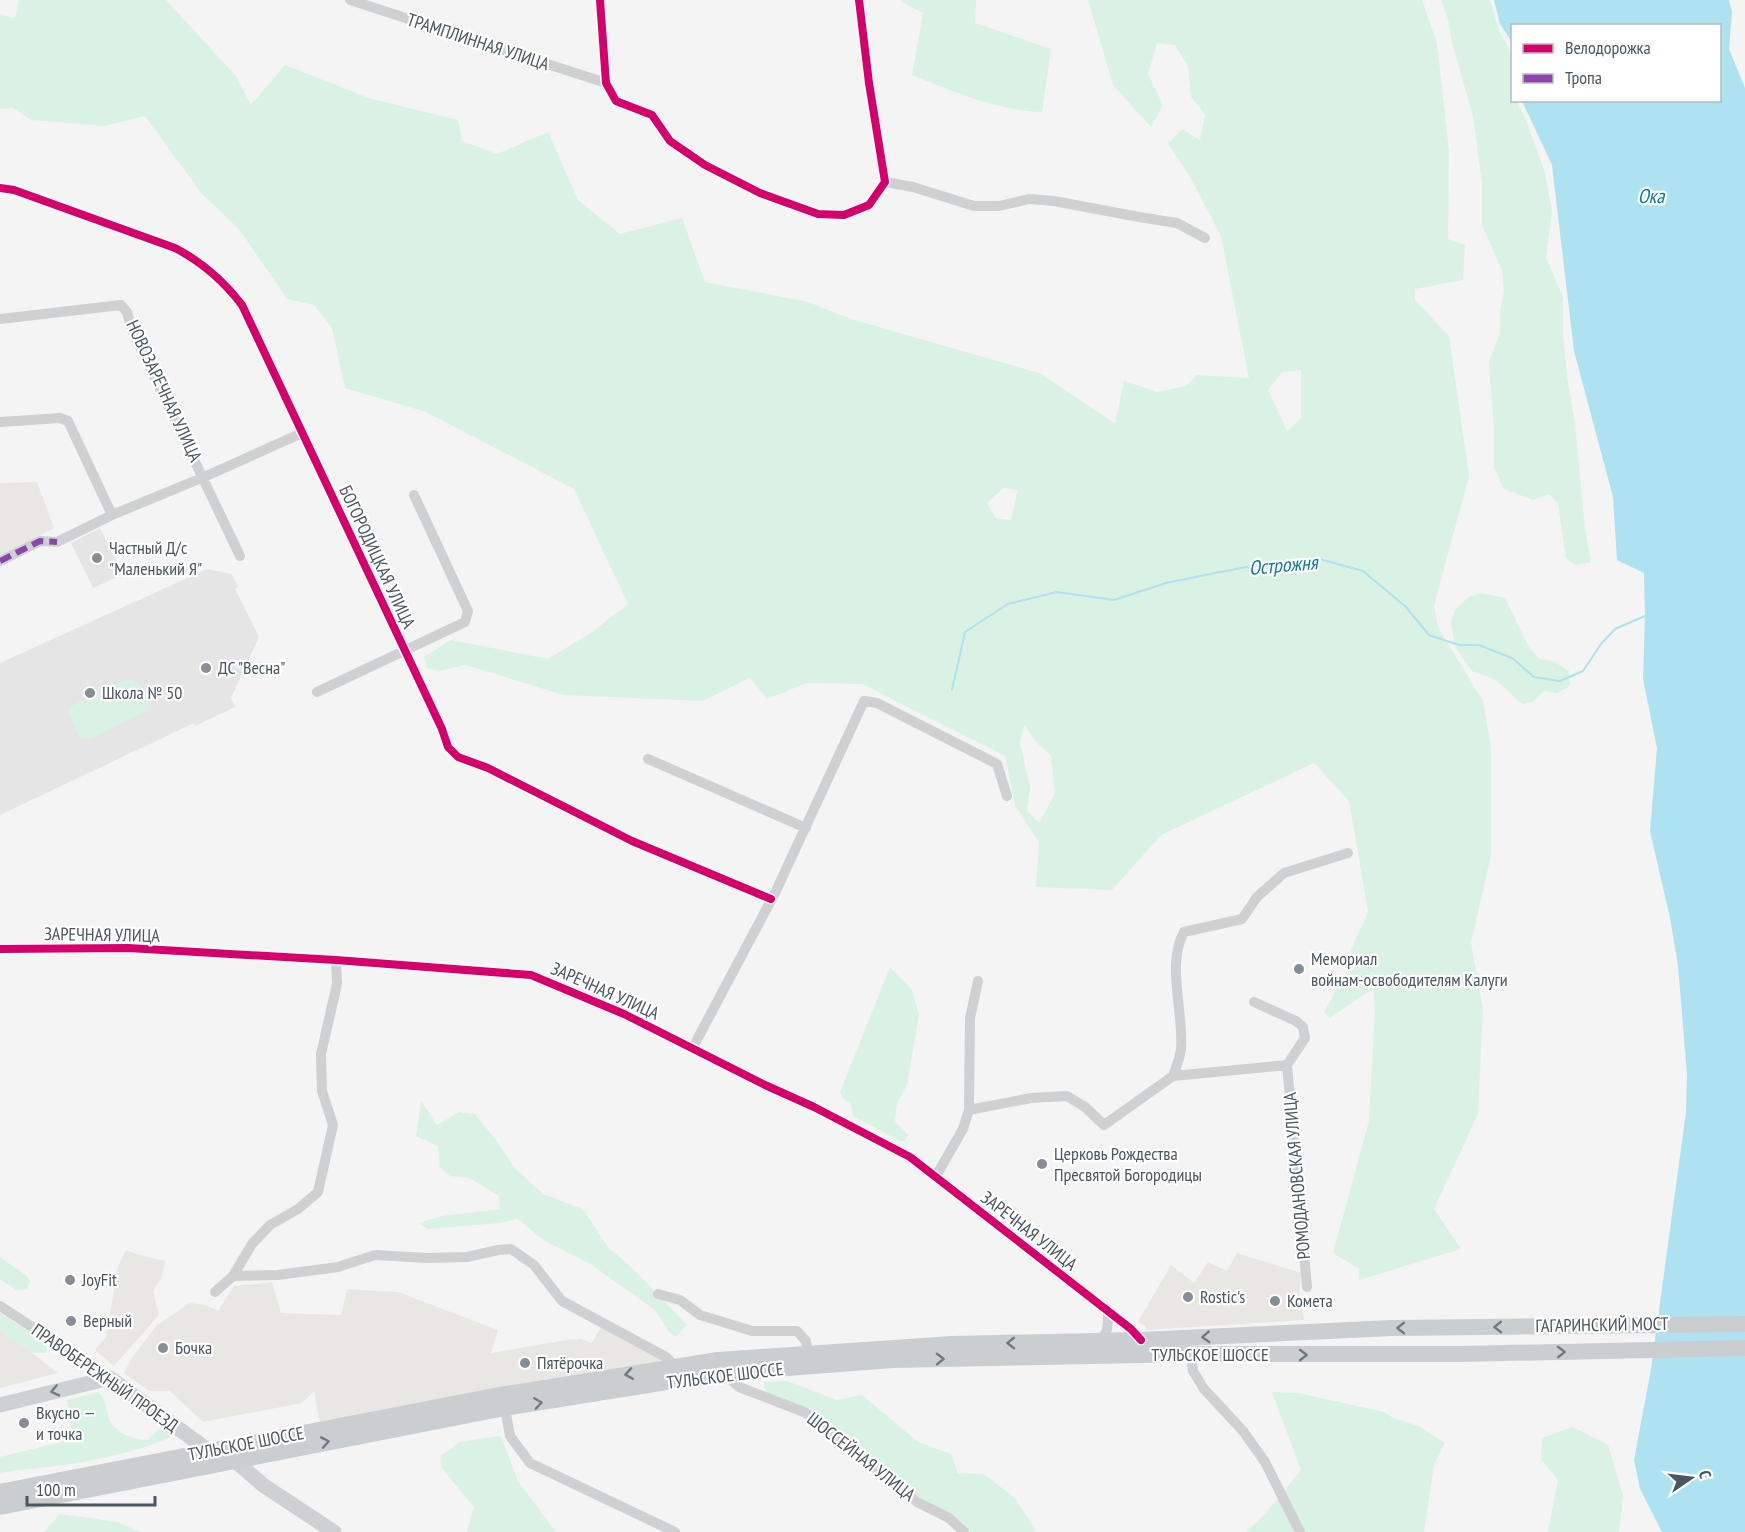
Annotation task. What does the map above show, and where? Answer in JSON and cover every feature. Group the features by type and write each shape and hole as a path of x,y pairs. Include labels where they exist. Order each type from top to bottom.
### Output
{"main road":[{"name":"ГАГАРИНСКИЙ МОСТ","path":"1460,1328 1745,1324"},
{"name":"ТУЛЬСКОЕ ШОССЕ","path":"0,1492 494,1396 718,1360 952,1344 1141,1340 1392,1328 1460,1328"},
{"name":"ГАГАРИНСКИЙ МОСТ","path":"1460,1354 1745,1348"},
{"name":"ТУЛЬСКОЕ ШОССЕ","path":"0,1507 270,1452 505,1408 723,1373 893,1360 1191,1354 1460,1354"}],"street":[{"name":"ТРАМПЛИННАЯ УЛИЦА","path":"350,0 380,5 606,83"},
{"path":"600,0 606,83 616,101 652,115 669,141 705,165 760,194 818,214 844,215 869,205 885,182 869,83 859,0"},
{"path":"885,182 913,187 974,206 999,206 1029,199 1054,201 1138,218 1177,222 1204,238"},
{"name":"БОГОРОДИЦКАЯ УЛИЦА","path":"0,188 14,190 175,248 193,257 227,285 242,305 442,729 448,747 458,757 488,768 632,841 771,898"},
{"name":"НОВОЗАРЕЧНАЯ УЛИЦА","path":"0,319 121,305 127,312 132,330 240,556"},
{"path":"0,422 60,418 68,421 112,514"},
{"path":"0,561 40,541 57,542 112,514 204,477 302,433"},
{"path":"317,692 465,622 468,611 414,495"},
{"path":"692,1049 806,828 864,701 877,703 997,764 1007,796"},
{"path":"648,759 806,828"},
{"path":"1173,1076 1181,1050 1176,961 1178,943 1184,932 1242,919 1257,897 1284,873 1348,853"},
{"name":"ЗАРЕЧНАЯ УЛИЦА","path":"0,949 128,948 336,960 531,975 624,1014 910,1157 1131,1329 1141,1340"},
{"path":"215,1292 232,1276 252,1244 270,1225 298,1209 318,1191 333,1125 321,1091 321,1053 337,984 336,960"},
{"path":"936,1176 963,1129 969,1110 970,1018 978,981"},
{"path":"969,1110 1031,1098 1066,1096 1085,1107 1104,1125 1173,1076 1287,1065 1305,1038 1303,1027 1296,1021 1254,1002"},
{"name":"РОМОДАНОВСКАЯ УЛИЦА","path":"1287,1065 1307,1287"},
{"path":"232,1276 278,1275 338,1267 375,1255 427,1258 467,1257 511,1249 534,1265 562,1301 666,1357 675,1366"},
{"path":"658,1294 680,1300 700,1315 752,1331 797,1332 806,1341 808,1354"},
{"name":"ПРАВОБЕРЕЖНЫЙ ПРОЕЗД","path":"0,1306 88,1362 209,1451"},
{"path":"1095,1341 1103,1338 1107,1332 1108,1313"},
{"path":"1191,1354 1193,1371 1204,1389 1244,1431 1265,1462 1300,1532"},
{"name":"ШОССЕЙНАЯ УЛИЦА","path":"723,1373 739,1387 804,1412 825,1426 917,1502 949,1518 964,1532"},
{"path":"0,1404 110,1378"},
{"path":"505,1408 510,1436 530,1463 675,1532"},
{"path":"173,1458 181,1445 176,1428"},
{"path":"263,1485 260,1469 270,1452"},
{"path":"234,1460 263,1485 334,1532"}],"shaded area":[{"path":"37,482 54,528 0,556 0,483"},
{"name":"Частный Д/с \"Маленький Я\"","path":"100,528 123,574 93,588 71,543"},
{"name":"Школа № 50","path":"207,569 232,574 238,587 235,589 259,637 231,698 235,707 195,726 194,723 0,815 0,663"},
{"path":"126,1250 165,1261 161,1279 153,1291 159,1315 114,1366 95,1350 106,1337 118,1266"},
{"path":"1237,1253 1301,1273 1299,1293 1304,1320 1146,1330 1145,1326 1138,1322 1171,1265 1194,1283 1208,1262 1227,1271"},
{"path":"272,1282 281,1313 341,1315 347,1289 398,1292 498,1330 491,1353 566,1340 581,1339 592,1343 602,1325 667,1360 320,1423 314,1391 302,1403 203,1422 170,1391 149,1391 124,1373 132,1358 156,1326 190,1303 206,1305 218,1311 234,1286"},
{"path":"0,1330 32,1353 58,1373 0,1388"}],"green space":[{"path":"19,0 166,0 236,76 251,105 285,65 369,98 458,120 462,141 497,154 548,132 578,200 620,234 682,218 705,282 808,302 851,319 1042,374 1115,424 1124,381 1157,392 1186,386 1197,375 1249,378 1221,236 1188,173 1168,144 1182,129 1200,140 1205,115 1191,97 1188,66 1175,45 1157,43 1148,74 1163,105 1151,127 1113,85 1088,0 1422,0 1437,43 1449,151 1448,239 1465,245 1463,280 1415,289 1415,300 1449,336 1469,476 1434,606 1438,627 1483,701 1491,748 1491,855 1471,943 1483,1008 1478,1114 1434,1209 1461,1249 1359,1280 1359,1269 1333,1253 1369,1121 1375,1010 1373,989 1330,1018 1324,1012 1341,980 1355,968 1351,950 1368,912 1349,801 1314,763 1161,835 1112,890 1036,887 1039,842 1015,805 1005,756 862,684 807,683 767,699 750,678 702,701 563,695 466,665 438,671 427,668 424,657 451,640 548,659 592,632 628,604 574,489 426,412 345,388 332,328 314,305 287,299 239,229 202,194 145,116 105,126 31,120 13,108 0,109 0,15 15,18","holes":["1301,370 1301,418 1287,431 1268,390 1282,372","1004,488 1018,490 1011,520 996,518 987,503","1024,725 1035,741 1051,756 1055,794 1039,823 1027,811 1030,788 1020,742"]},
{"path":"901,0 976,0 975,23 1051,49 1042,112 992,104 959,94 912,75 923,13"},
{"path":"1441,0 1490,0 1499,30 1511,52 1511,102 1517,102 1545,173 1552,210 1546,258 1563,297 1563,335 1567,376 1575,423 1585,529 1591,562 1575,565 1566,558 1558,504 1549,494 1533,500 1504,489 1494,468 1489,361 1500,334 1500,313 1504,291 1502,270 1482,225 1482,183 1473,116 1452,43 1448,19"},
{"path":"1481,593 1505,598 1529,647 1540,659 1553,661 1569,671 1570,686 1557,693 1544,691 1533,702 1522,704 1496,680 1472,671 1455,647 1451,622 1455,610 1469,597"},
{"path":"127,679 140,685 148,700 149,710 89,740 80,738 68,713 73,705"},
{"path":"890,967 912,990 919,1015 907,1085 897,1103 895,1122 908,1135 905,1141 900,1141 853,1116 851,1104 843,1098 840,1092"},
{"path":"421,1101 437,1125 459,1112 475,1114 516,1169 543,1194 583,1209 608,1247 633,1269 687,1325 676,1337 669,1332 656,1311 592,1265 543,1240 518,1219 500,1223 428,1229 419,1223 442,1216 500,1209 499,1196 469,1178 450,1176 440,1167 438,1146 416,1136"},
{"path":"0,1257 27,1276 30,1282 27,1289 16,1290 0,1279"},
{"path":"0,1313 46,1343 47,1353 32,1353 0,1330"},
{"path":"787,1381 837,1400 862,1395 918,1442 951,1454 958,1473 984,1474 1016,1499 1036,1532 970,1532 953,1516 919,1497 827,1421 766,1394 764,1382"},
{"path":"98,1392 112,1424 123,1434 147,1440 164,1425 172,1437 100,1459 0,1473 0,1457 74,1439 67,1400"},
{"path":"1272,1392 1298,1393 1384,1412 1393,1418 1421,1427 1445,1443 1434,1465 1424,1532 1246,1532 1265,1514 1301,1470"},
{"path":"1573,1427 1608,1445 1623,1495 1619,1532 1548,1532 1558,1480 1541,1459 1542,1438"},
{"path":"501,1436 518,1481 556,1532 467,1532 474,1507 441,1467 440,1457 459,1442"},
{"path":"60,1514 118,1522 140,1532 44,1532"}],"water":[{"name":"Ока","path":"1494,0 1729,0 1732,12 1729,49 1745,88 1745,1532 1662,1532 1640,1489 1634,1460 1651,1369 1686,1112 1687,1075 1678,965 1650,831 1657,748 1643,679 1644,573 1617,560 1613,497 1574,351 1552,165 1522,102 1721,102 1721,24 1511,24 1511,40 1500,24"}],"waterway":[{"name":"Острожня","path":"952,690 965,632 1008,604 1057,592 1114,600 1166,583 1257,565 1316,558 1363,571 1406,607 1429,635 1459,645 1479,645 1512,658 1534,677 1560,681 1583,671 1601,644 1615,629 1645,616"}],"marked path":[{"path":"0,561 40,541 57,542"}],"cycle path":[{"path":"600,0 606,83 616,101 652,115 670,141 705,165 760,193 818,214 844,215 869,205 885,182 869,83 859,0"},
{"path":"0,188 14,190 175,248 203,266 235,296 242,305 442,729 448,747 458,757 488,768 632,841 771,899"},
{"path":"0,949 128,948 336,960 531,975 624,1014 910,1157 1131,1329 1141,1340"}],"place":[{"name":"Частный Д/с \"Маленький Я\"","path":"97,558"},
{"name":"ДС \"Весна\"","path":"206,668"},
{"name":"Школа № 50","path":"90,693"},
{"name":"Мемориал войнам-освободителям Калуги","path":"1299,969"},
{"name":"Церковь Рождества Пресвятой Богородицы","path":"1042,1164"},
{"name":"JoyFit","path":"70,1280"},
{"name":"Rostic's","path":"1188,1297"},
{"name":"Комета","path":"1275,1301"},
{"name":"Верный","path":"71,1321"},
{"name":"Бочка","path":"163,1348"},
{"name":"Пятёрочка","path":"525,1363"},
{"name":"Вкусно — и точка","path":"24,1423"}]}
